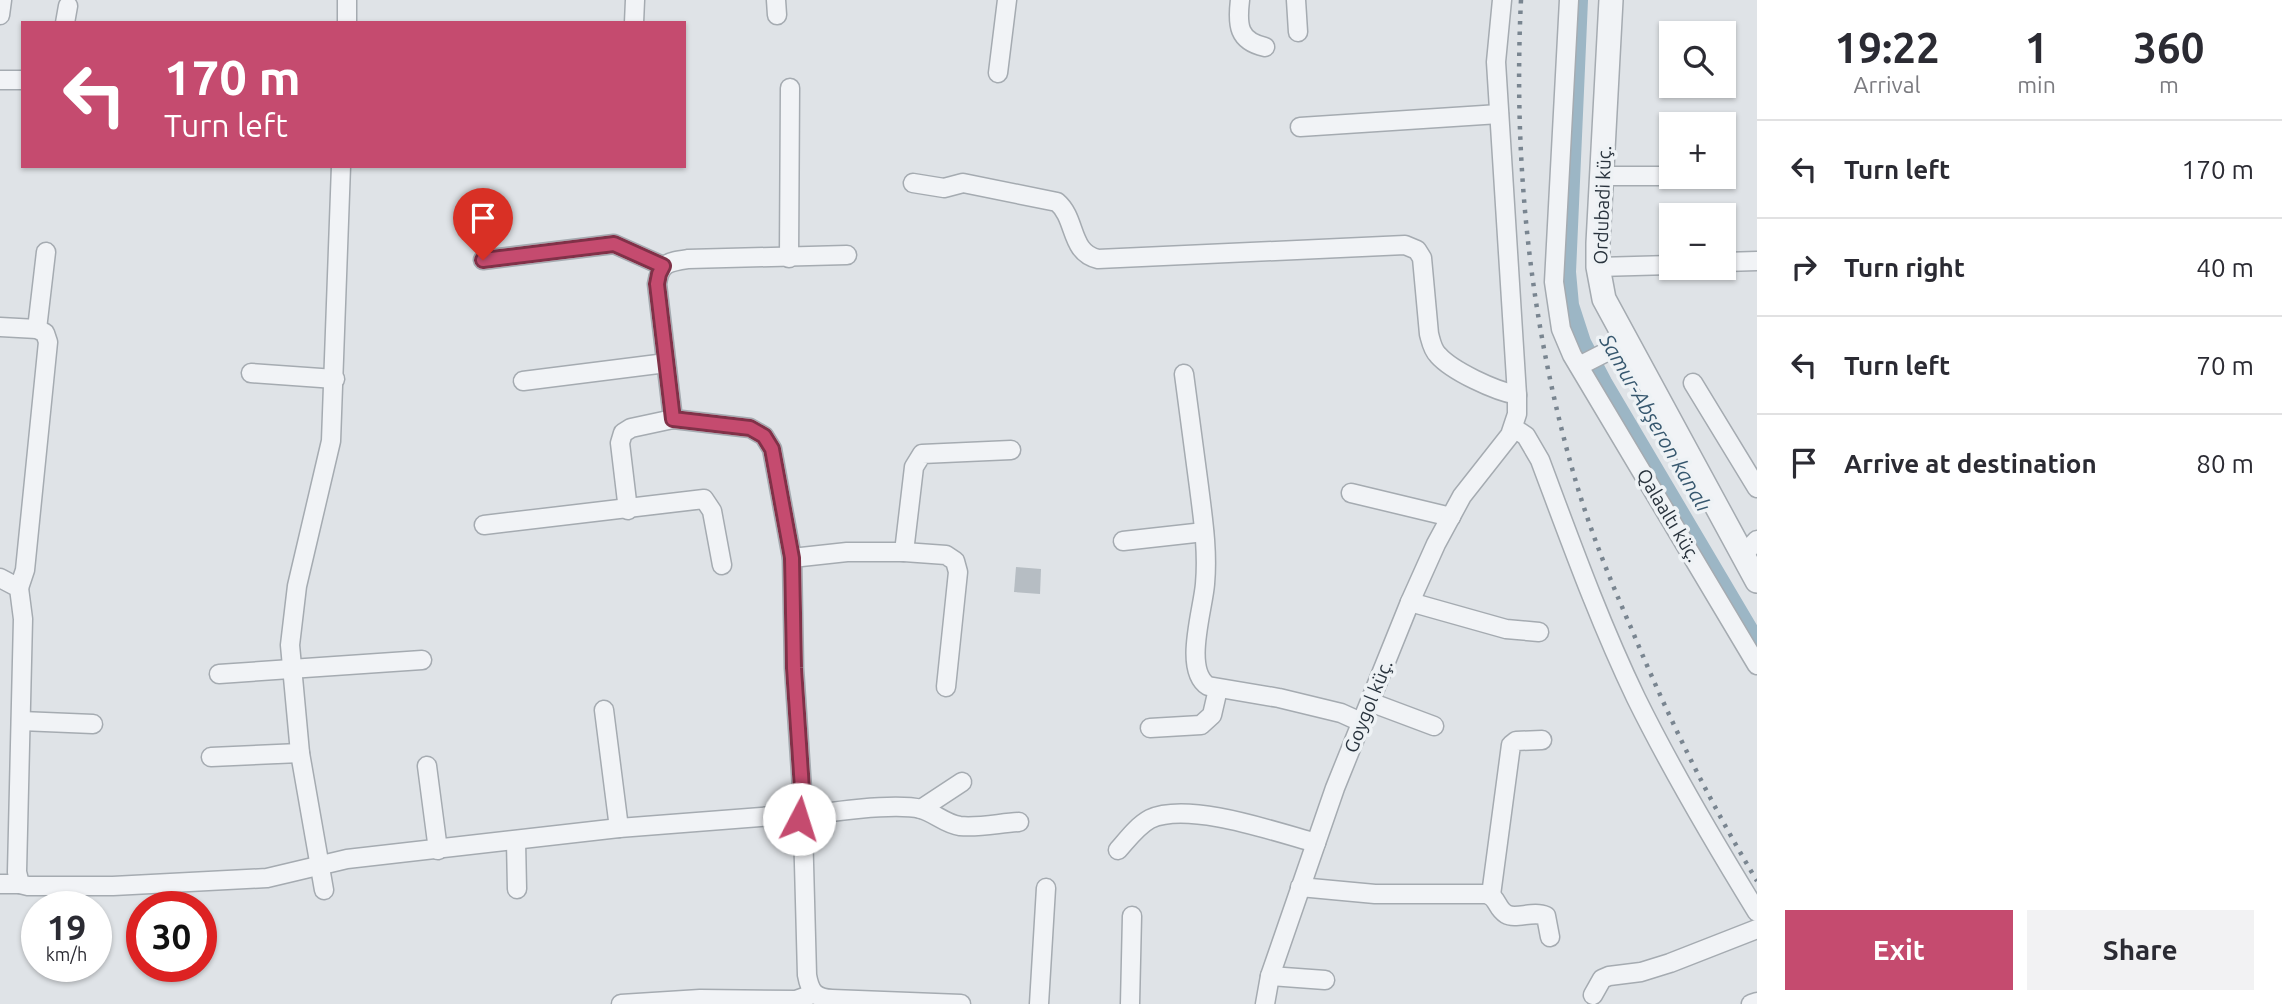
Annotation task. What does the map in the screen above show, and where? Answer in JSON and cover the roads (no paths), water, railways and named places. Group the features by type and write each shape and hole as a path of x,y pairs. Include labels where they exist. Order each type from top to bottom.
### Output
{"street":[{"path":"0,15 2,0"},
{"path":"346,21 347,0"},
{"path":"634,21 635,0"},
{"path":"998,73 1007,0"},
{"path":"1240,0 1239,25 1244,38 1253,45 1265,47"},
{"path":"1296,0 1298,33"},
{"path":"1502,0 1496,62 1517,395 1514,428 1526,436 1540,460 1601,619 1646,716 1757,912"},
{"name":"Qalaaltı küç.","path":"1569,0 1554,282 1562,329 1578,366 1622,435 1757,665"},
{"name":"Ordubadi küç.","path":"1611,0 1598,267 1604,299 1626,342 1750,548 1757,581"},
{"path":"0,80 21,80"},
{"path":"789,258 790,88"},
{"path":"1300,127 1499,114"},
{"path":"324,890 300,753 291,670 291,626 297,586 331,441 341,168"},
{"path":"1602,176 1659,176"},
{"path":"913,183 944,188 963,183 1057,202 1065,209 1082,251 1088,257 1098,259 1405,245 1417,250 1422,258 1429,334 1438,356 1493,390 1517,395"},
{"path":"483,260 614,244 663,266"},
{"path":"37,329 46,251"},
{"path":"673,419 657,284 663,266 688,259 847,255"},
{"path":"1736,262 1757,261"},
{"path":"1598,267 1659,265"},
{"path":"0,327 37,329 45,333 48,342 25,570 19,588 23,619 17,872 20,884"},
{"path":"1578,366 1626,342"},
{"path":"523,382 666,363"},
{"path":"251,373 335,379"},
{"path":"1184,374 1204,532 1205,585 1195,666 1201,682 1218,689 1342,713 1361,722"},
{"path":"1693,383 1757,488"},
{"path":"628,510 620,443 623,433 631,428 673,419 750,428 764,436 772,449 792,558 794,668 802,789 799,819 804,839 809,987 802,999"},
{"name":"Goygol küç.","path":"1265,1004 1270,975 1300,887 1361,722 1410,602 1436,544 1462,496 1514,428"},
{"path":"904,552 914,467 922,454 1011,450"},
{"path":"1351,493 1451,517"},
{"path":"484,525 704,499 712,512 722,565"},
{"path":"1123,541 1204,532"},
{"path":"792,558 867,551 946,555 955,561 958,572 946,687"},
{"path":"0,578 19,588"},
{"path":"1410,602 1506,629 1539,632"},
{"path":"219,674 422,660"},
{"path":"1150,728 1201,724 1212,715 1218,689"},
{"path":"1370,702 1434,726"},
{"path":"604,710 619,828"},
{"path":"21,722 93,724"},
{"path":"1542,740 1516,741 1511,745 1491,895 1508,915 1539,913 1546,916 1550,937"},
{"path":"211,757 300,753"},
{"path":"427,766 438,850"},
{"path":"921,809 962,782"},
{"path":"0,884 113,886 267,878 339,860 619,828 774,815 799,819 833,812 909,808 921,809 951,824 964,826 1019,822"},
{"path":"1118,849 1140,826 1163,815 1219,818 1316,843"},
{"path":"516,841 517,889"},
{"path":"1300,887 1375,894 1491,895"},
{"path":"1039,1004 1046,888"},
{"path":"1130,1004 1132,916"},
{"path":"1593,995 1602,979 1609,976 1641,972 1670,963 1757,929"},
{"path":"1270,975 1325,980"},
{"path":"621,1004 700,999 832,999 961,1004"},
{"path":"1751,1004 1757,1002"}],"waterway":[{"name":"Samur-Abşeron kanalı","path":"1580,0 1568,272 1571,305 1583,342 1604,382 1757,641"}],"railway":[{"path":"1521,0 1520,122 1528,243 1536,304 1560,423 1576,482 1616,594 1675,727 1757,881"}]}
